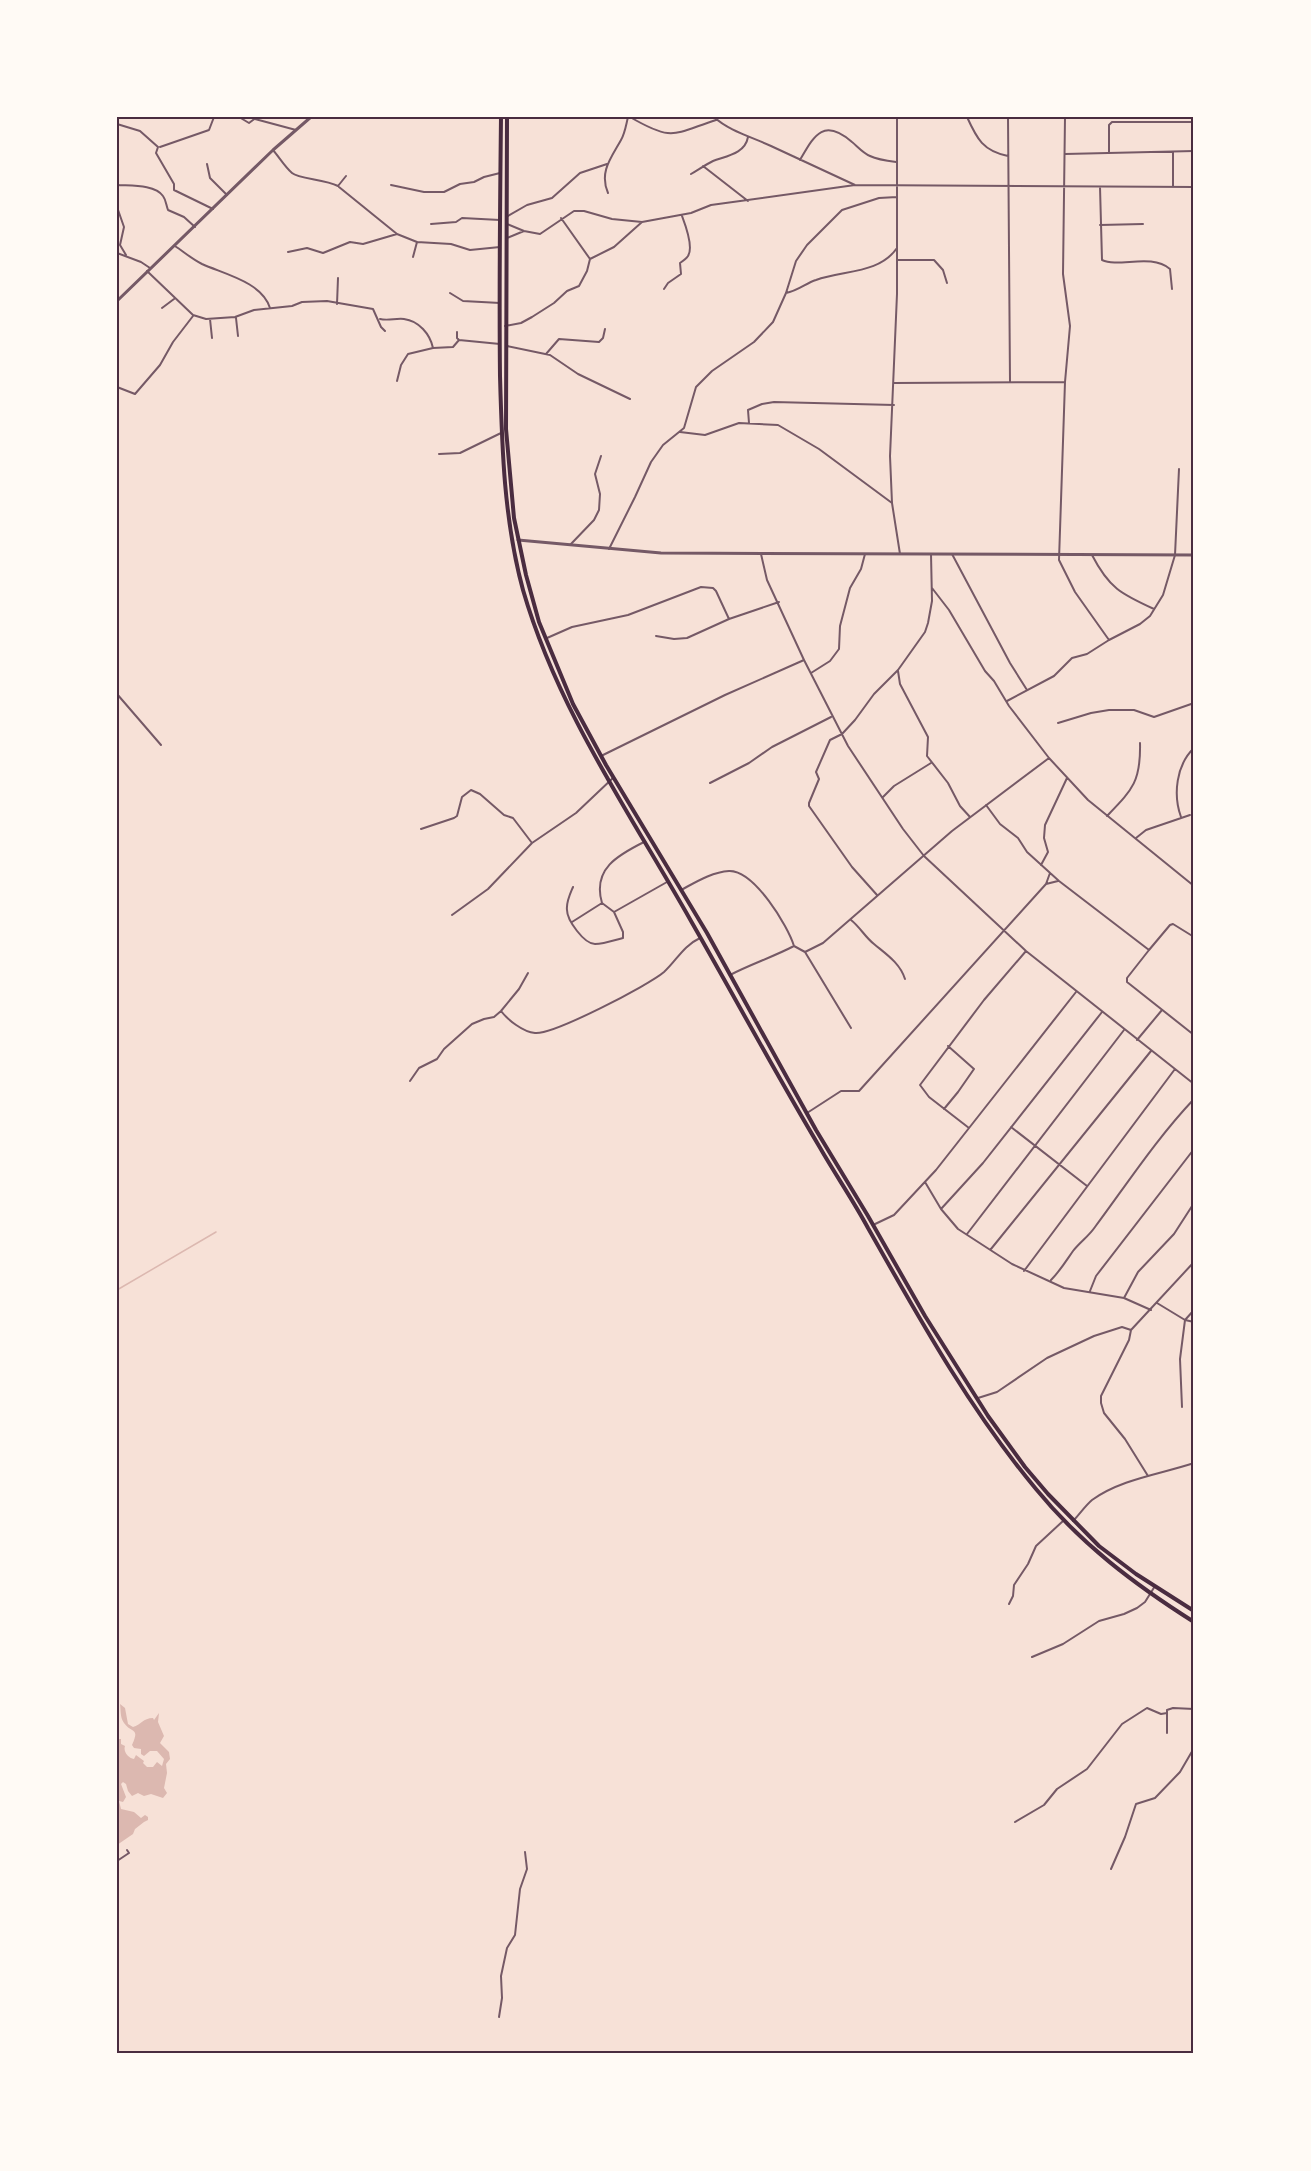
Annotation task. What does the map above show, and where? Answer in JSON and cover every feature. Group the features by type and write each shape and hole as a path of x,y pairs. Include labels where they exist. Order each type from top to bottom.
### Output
{"highway":[{"path":"501,117 501,433 513,549 523,590 552,672 574,719 609,782 818,1145 968,1396 1020,1470 1063,1521 1112,1566 1194,1622"},
{"path":"507,117 505,173 507,460 518,540 526,575 545,639 580,720 681,890 925,1316 976,1399 1025,1467 1073,1521 1099,1546 1194,1611"}],"street":[{"path":"158,147 209,130 214,117"},
{"path":"239,117 249,123 256,118 296,130"},
{"path":"117,302 273,150 311,117"},
{"path":"608,193 604,178 607,164 624,133 629,117 653,130 675,134 690,130 715,118 748,137 855,185"},
{"path":"897,117 897,260 894,405 890,456 892,503 900,554"},
{"path":"967,117 981,142 991,152 1008,156"},
{"path":"1008,117 1010,382"},
{"path":"1065,117 1063,274 1070,326 1065,382 1059,555 1060,564 1075,591 1109,640"},
{"path":"1188,117 1188,122"},
{"path":"1109,153 1109,125 1112,122 1194,122"},
{"path":"117,124 140,131 158,147"},
{"path":"800,160 813,137 825,130 838,132 867,155 897,162"},
{"path":"691,174 703,166 730,156 745,145 748,137"},
{"path":"158,147 156,153 174,184 174,190 213,209"},
{"path":"273,150 292,173 328,181 338,186 397,234 417,242 451,244 470,250 500,247"},
{"path":"1173,152 1173,187"},
{"path":"1065,154 1194,152"},
{"path":"207,164 210,178 227,195"},
{"path":"507,217 527,205 552,198 580,173 607,164"},
{"path":"703,166 748,201"},
{"path":"391,185 424,192 444,192 460,184 467,184 500,173"},
{"path":"338,186 346,176"},
{"path":"117,185 159,192 165,198 168,210 184,216 195,227"},
{"path":"507,224 540,234 570,213 584,211 612,219 642,222 681,215 711,205 855,185 1194,187"},
{"path":"1100,187 1103,261 1161,263 1170,269 1172,289"},
{"path":"609,549 651,462 663,445 680,432 686,421 696,387 704,378 762,335 773,322 800,254 840,212 879,198 897,197"},
{"path":"117,209 124,227 120,245 126,255"},
{"path":"664,289 668,283 681,274 680,263 688,258 690,252 688,228 681,215"},
{"path":"431,224 456,222 462,218 500,220"},
{"path":"505,326 521,323 554,303 567,291 579,286 587,271 590,259 561,218"},
{"path":"590,259 615,247 642,222"},
{"path":"1100,225 1143,224"},
{"path":"507,238 524,231"},
{"path":"288,252 307,248 323,254 350,242 363,244 397,234"},
{"path":"414,257 417,242"},
{"path":"175,246 201,263 242,280 267,300 270,308"},
{"path":"786,293 818,279 872,267 887,259 897,248"},
{"path":"117,253 126,255 149,269 175,299 194,315 210,318 235,317 254,310 292,306 300,302 321,301 370,307 385,331"},
{"path":"897,260 934,260 940,265 947,283"},
{"path":"337,304 338,278"},
{"path":"450,293 463,301 500,303"},
{"path":"162,308 175,299"},
{"path":"117,387 135,394 167,356 171,346 194,315"},
{"path":"235,317 238,336"},
{"path":"210,318 212,338"},
{"path":"379,319 409,320 424,328 433,348"},
{"path":"546,354 559,339 599,342 603,338 605,329"},
{"path":"457,332 459,340"},
{"path":"459,340 500,344"},
{"path":"397,381 406,356 433,348 453,347 459,340"},
{"path":"505,346 557,358 578,374 630,399"},
{"path":"894,382 1065,382"},
{"path":"749,423 748,410 774,402 894,405"},
{"path":"680,432 705,435 734,424 778,425 819,449 892,503"},
{"path":"439,454 460,453 501,433"},
{"path":"569,545 594,520 599,510 600,494 595,474 602,456"},
{"path":"1006,702 1054,675 1072,658 1087,654 1140,624 1154,609 1169,579 1175,555 1179,469"},
{"path":"518,540 661,553 1194,555"},
{"path":"760,553 763,570 831,717 853,756 924,856 1026,951 1194,1084"},
{"path":"811,674 830,661 839,650 840,627 850,588 861,568 865,554"},
{"path":"876,894 852,867 809,806 819,779 816,772 830,740 842,734 874,694 898,670 928,623 932,588 931,554"},
{"path":"952,554 1010,663 1027,690"},
{"path":"1092,555 1105,577 1121,594 1154,609"},
{"path":"545,639 572,627 628,615 701,587 713,588 716,591 729,619"},
{"path":"932,588 949,610 1006,702 1049,758 1088,800 1194,886"},
{"path":"656,636 674,639 687,638 729,619 779,602"},
{"path":"601,756 725,695 804,660"},
{"path":"898,670 900,684 928,737 926,753 931,763 948,783 960,806 970,817"},
{"path":"117,694 161,745"},
{"path":"1058,723 1091,712 1109,710 1134,710 1154,717 1194,703"},
{"path":"710,783 749,763 772,747 831,717"},
{"path":"1107,816 1132,790 1139,762 1140,743"},
{"path":"1181,817 1177,804 1177,784 1186,756 1194,748"},
{"path":"805,952 816,948 851,920 876,894 970,817 1049,758"},
{"path":"883,797 894,786 931,763"},
{"path":"452,915 493,885 532,843 576,813 614,777"},
{"path":"1041,866 1048,852 1044,838 1046,825 1067,778"},
{"path":"421,829 457,816 462,797 471,790 480,794 504,815 513,818 532,843"},
{"path":"986,805 1000,824 1018,838 1027,852 1041,866 1149,950"},
{"path":"1136,838 1146,830 1190,815"},
{"path":"573,887 566,906 567,916 576,929 591,943 622,939 624,937 614,912 602,903 599,890 601,880 610,862 644,842"},
{"path":"681,890 717,873 734,872 751,882 780,915 794,946 805,952 851,1028"},
{"path":"807,1113 842,1091 859,1091 1046,884 1050,873"},
{"path":"1046,884 1059,881"},
{"path":"614,912 667,882"},
{"path":"572,922 602,903"},
{"path":"851,920 895,962 904,973 905,979"},
{"path":"1194,937 1173,924 1149,950 1127,980 1194,1035"},
{"path":"501,1011 522,1028 536,1034 563,1026 603,1008 654,980 664,972 684,948 700,938"},
{"path":"730,975 794,946"},
{"path":"969,1129 929,1097 920,1085 948,1046 1026,951"},
{"path":"410,1081 419,1068 437,1059 444,1049 472,1024 494,1017 501,1011 519,989 528,973"},
{"path":"873,1225 894,1215 925,1182 1076,992"},
{"path":"1137,1040 1162,1010"},
{"path":"941,1209 984,1163 1102,1012"},
{"path":"967,1234 1124,1030"},
{"path":"944,1109 974,1069 948,1046"},
{"path":"991,1249 1151,1052"},
{"path":"1024,1270 1175,1069"},
{"path":"1050,1281 1061,1270 1073,1251 1094,1230 1106,1210 1194,1099"},
{"path":"1011,1126 1087,1186"},
{"path":"1090,1292 1096,1276 1194,1149"},
{"path":"925,1182 941,1209 958,1228 1024,1270 1070,1290 1124,1298 1151,1310"},
{"path":"1124,1298 1137,1272 1174,1234 1194,1203"},
{"path":"1148,1476 1125,1439 1104,1413 1101,1396 1129,1340 1131,1330 1194,1262"},
{"path":"1157,1303 1185,1320 1194,1322"},
{"path":"1182,1407 1180,1359 1185,1320 1194,1310"},
{"path":"976,1399 997,1392 1047,1358 1094,1336 1122,1328 1131,1330"},
{"path":"1073,1521 1092,1500 1106,1492 1148,1476 1194,1463"},
{"path":"1009,1604 1013,1596 1014,1585 1028,1564 1035,1546 1063,1521"},
{"path":"1032,1657 1063,1644 1100,1622 1137,1608 1145,1602 1155,1586"},
{"path":"1015,1822 1044,1805 1057,1788 1092,1764 1122,1724 1147,1708 1161,1714 1167,1713"},
{"path":"1167,1733 1167,1710 1194,1709"},
{"path":"1111,1869 1125,1838 1136,1804 1155,1798 1180,1772 1194,1748"},
{"path":"117,1861 129,1853 127,1850"},
{"path":"499,2017 503,1992 501,1976 507,1948 515,1935 520,1889 527,1869 525,1852"}],"shaded area":[{"path":"120,1704 125,1708 128,1724 133,1727 147,1719 153,1718 154,1720 159,1713 158,1722 164,1736 160,1743 169,1752 170,1759 166,1764 164,1788 167,1793 163,1798 138,1793 132,1796 126,1784 123,1782 121,1784 126,1797 123,1802 119,1801 121,1809 134,1812 141,1818 145,1815 148,1820 117,1845 117,1751 119,1747 117,1739 121,1739 121,1744 125,1746 128,1756 134,1759 136,1755 144,1761 147,1767 153,1767 157,1762 162,1766 164,1759 157,1751 150,1751 144,1756 141,1754 141,1749 134,1748 132,1745 135,1733 123,1721"}],"waterway":[{"path":"117,1290 216,1232"}]}
